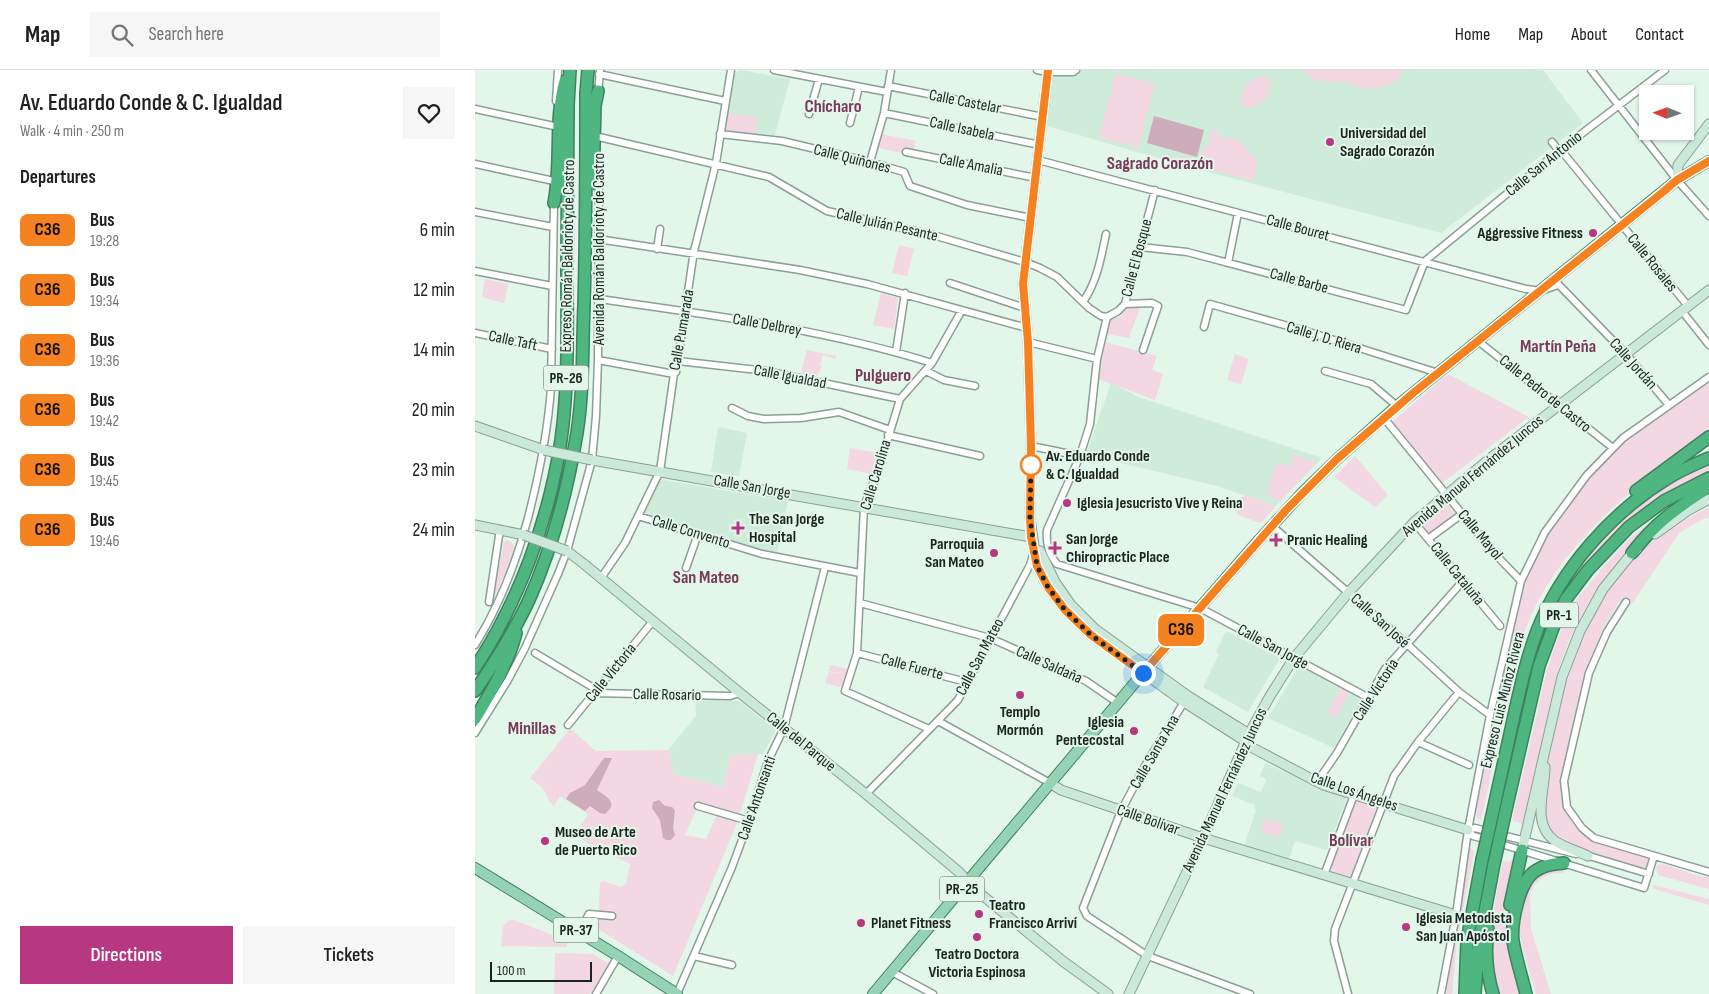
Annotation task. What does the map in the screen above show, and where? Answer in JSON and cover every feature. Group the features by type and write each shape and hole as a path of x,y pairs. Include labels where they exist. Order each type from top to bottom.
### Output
{"highway":[{"path":"554,203 557,186 561,96 569,70"},
{"name":"Expreso Román Baldorioty de Castro","path":"475,668 509,609 529,562 548,497 561,440 567,368 569,70"},
{"name":"Expreso Román Baldorioty de Castro","path":"475,691 521,616 538,579 567,483 575,444 581,387 586,207 586,93 596,72"},
{"path":"586,207 593,182 595,106 598,91"},
{"path":"1599,535 1604,521 1612,512 1640,488 1709,437"},
{"name":"Expreso Luis Muñoz Rivera","path":"1465,994 1467,941 1482,860 1523,674 1537,631 1551,601 1565,578 1599,535 1630,506 1652,489 1682,470 1709,458"},
{"name":"Expreso Luis Muñoz Rivera","path":"1475,994 1478,948 1494,864 1539,666 1566,599 1587,570 1629,527 1664,501 1709,478"},
{"path":"1632,552 1653,527 1709,487"},
{"path":"475,720 512,649 521,616"},
{"path":"1523,846 1510,905 1510,913 1532,994"},
{"path":"1527,994 1513,942 1513,928 1520,896 1527,879 1541,868 1550,864 1564,863"},
{"path":"1486,905 1489,973 1493,994"},
{"path":"1457,994 1461,958 1467,941"}],"main road":[{"name":"PR-25","path":"873,994 1145,670 1272,526 1336,460 1397,406 1541,291 1556,283 1677,180 1709,161"},
{"name":"PR-37","path":"476,868 677,994"}],"street":[{"path":"475,645 505,589 524,535 544,450 550,410 554,126 558,70"},
{"name":"Calle Pumarada","path":"601,578 625,543 660,471 694,255 716,163 731,70"},
{"name":"Calle Castelar","path":"774,70 859,87 887,89 1043,117"},
{"path":"870,162 884,113 891,70"},
{"path":"1037,70 1073,72 1076,70"},
{"path":"1591,70 1677,180 1709,216"},
{"name":"Calle San Antonio","path":"1425,261 1559,151 1665,70"},
{"path":"1048,71 1023,284 1028,342 1031,446 1030,518 1031,537 1037,566 1048,587 1065,610 1091,635 1188,696 1247,738"},
{"path":"596,72 725,101"},
{"name":"Avenida Román Baldorioty de Castro","path":"475,733 508,680 525,648 558,574 567,551 591,460 599,360 599,137 596,72"},
{"path":"809,114 819,79"},
{"path":"850,123 859,87"},
{"path":"475,109 554,126"},
{"name":"Calle Isabela","path":"884,113 1040,145"},
{"path":"1677,180 1678,166 1709,124"},
{"name":"Calle Quiñones","path":"720,134 782,141 870,162 904,172 910,186 918,190 967,205 1031,218"},
{"name":"Calle Julián Pesante","path":"599,137 769,177 827,211 933,235 1025,262 1057,277 1083,302 1101,316 1107,317"},
{"name":"Calle Rosales","path":"1552,142 1562,158 1685,309 1709,345"},
{"name":"Calle Amalia","path":"906,152 1036,178"},
{"name":"Calle Bouret","path":"1038,160 1526,289 1541,291"},
{"path":"475,164 554,181"},
{"name":"Calle El Bosque","path":"1107,317 1118,311 1125,304 1155,190"},
{"path":"475,212 553,227"},
{"path":"1228,263 1238,213"},
{"path":"657,249 660,229"},
{"path":"1083,302 1091,290 1096,277 1106,234"},
{"path":"598,239 800,270 905,293 1027,328"},
{"name":"Calle Barbe","path":"1140,247 1187,252 1406,310 1425,261"},
{"path":"475,271 552,286"},
{"path":"950,283 1025,308"},
{"name":"Calle Jordán","path":"1556,283 1625,353 1669,405"},
{"name":"Avenida Manuel Fernández Juncos","path":"1129,994 1203,838 1247,738 1269,696 1294,658 1348,593 1413,522 1493,456 1709,290"},
{"path":"896,352 905,293"},
{"name":"Calle Delbrey","path":"599,299 686,311 829,335 932,363"},
{"path":"1125,304 1152,303 1158,306 1143,350"},
{"name":"Calle J. D. Riera","path":"1204,327 1210,304 1318,335 1438,373"},
{"name":"Calle Carolina","path":"929,728 845,691 857,653 864,506 878,472 900,399 932,363 962,310"},
{"path":"1031,446 1080,456 1090,424 1097,359 1107,317"},
{"name":"Calle Taft","path":"475,333 552,349"},
{"name":"Calle Pedro de Castro","path":"1478,341 1613,448"},
{"path":"1028,342 1097,359"},
{"path":"599,360 674,374"},
{"name":"Calle Igualdad","path":"678,361 766,372 900,399"},
{"path":"1325,370 1371,384 1397,406"},
{"path":"926,371 944,380 975,386"},
{"path":"1441,994 1456,915 1468,830 1521,581 1545,532 1587,475 1623,438 1709,377"},
{"path":"732,408 748,416 764,419 801,418 839,412 889,433 980,456"},
{"name":"Calle Mayol","path":"1384,418 1461,514 1521,581"},
{"name":"Calle San Jorge","path":"475,426 544,450 591,460 864,506 1031,537"},
{"name":"Calle San Jorge","path":"1080,456 1047,530 1046,542 1051,557 1057,564 1200,608 1369,698"},
{"path":"1523,846 1561,677 1580,631 1603,589 1632,552 1687,511 1709,499"},
{"path":"1428,539 1461,514"},
{"name":"Calle Convento","path":"638,516 762,554 860,573"},
{"name":"Calle Cataluña","path":"1413,522 1500,626"},
{"name":"Calle del Parque","path":"475,525 524,535 567,551 866,794 968,881 977,891 1064,962 1108,994"},
{"name":"Calle San José","path":"1272,526 1459,692 1491,715"},
{"path":"489,602 500,529"},
{"path":"686,568 698,534"},
{"name":"Calle San Mateo","path":"866,794 958,700 1030,565 1035,550"},
{"name":"Calle Antonsanti","path":"677,994 732,867 768,761 784,728 825,567"},
{"name":"Calle Victoria","path":"1317,782 1337,753 1385,669 1462,582"},
{"path":"1625,602 1607,632 1589,672 1564,781 1567,808 1582,828 1594,838 1709,872"},
{"name":"Calle Saldaña","path":"860,603 990,638 1086,681 1118,703"},
{"name":"Calle Victoria","path":"568,725 653,621"},
{"name":"Calle Rosario","path":"535,653 595,692 730,696 740,693"},
{"name":"Calle Fuerte","path":"857,653 966,682"},
{"path":"1145,670 1184,702 1247,738"},
{"path":"1348,994 1334,941 1335,929 1394,776 1418,742 1459,692"},
{"name":"Calle Santa Ana","path":"1148,956 1085,913 1083,908 1121,811 1146,764 1184,702"},
{"name":"Calle Bolívar","path":"938,721 1061,790 1203,838 1456,915"},
{"name":"Calle Los Ángeles","path":"1247,738 1251,747 1317,782 1468,830 1473,836 1523,846 1588,856 1649,874 1644,888 1564,863 1523,846 1475,828 1468,830"},
{"path":"1418,742 1469,765"},
{"path":"1545,752 1545,780 1541,804 1541,816 1544,827 1556,842 1588,856"},
{"path":"1324,875 1354,795"},
{"path":"698,806 749,821"},
{"path":"1649,874 1654,856"},
{"path":"579,932 589,914 612,916"},
{"path":"596,994 618,956"},
{"path":"694,956 732,965"},
{"path":"1148,956 1250,994"},
{"path":"892,972 933,994"}],"shaded area":[{"path":"740,70 790,79 774,138 724,131 733,77"},
{"name":"Universidad del Sagrado Corazón","path":"1052,70 1543,70 1583,123 1441,233 1196,169 1047,126"},
{"path":"1301,70 1403,70 1397,80 1386,86 1369,90 1346,82 1316,81"},
{"path":"1116,73 1155,84 1138,148 1099,137"},
{"path":"1264,76 1269,78 1269,94 1258,105 1247,108 1243,106 1241,101 1245,87 1251,81"},
{"path":"729,113 757,117 755,134 726,130"},
{"path":"1154,116 1204,130 1197,157 1147,143"},
{"path":"1216,129 1221,139 1234,138 1238,140 1258,160 1253,181 1177,161 1178,155 1200,161 1203,149 1207,148 1212,130"},
{"path":"881,134 916,141 914,150 903,148 901,153 879,148"},
{"path":"899,245 914,249 907,276 892,273"},
{"path":"485,279 508,284 504,303 482,297"},
{"path":"881,293 898,298 894,329 873,325"},
{"path":"1127,308 1140,308 1129,338 1107,334 1110,320 1121,316"},
{"path":"1105,342 1157,356 1152,370 1163,374 1155,400 1099,379"},
{"path":"807,350 836,356 835,359 823,355 820,365 822,366 817,376 801,373"},
{"path":"1235,354 1249,359 1241,384 1227,380"},
{"path":"1448,374 1529,417 1441,484 1392,422"},
{"path":"1709,382 1709,430 1650,476 1596,525 1571,552 1550,581 1532,613 1519,648 1481,820 1477,818 1476,810 1522,590 1542,544 1577,493 1617,449 1650,422"},
{"path":"1111,383 1139,397 1322,458 1276,506 1217,486 1112,461 1087,452"},
{"path":"718,427 747,433 739,476 711,472"},
{"path":"850,448 878,453 871,474 847,469"},
{"path":"1294,454 1317,463 1280,502 1267,492 1277,462 1289,467"},
{"path":"1355,456 1388,495 1375,507 1334,477"},
{"path":"1709,465 1709,473 1626,523 1608,540 1565,592 1554,611 1535,662 1533,662 1532,660 1541,634 1566,584 1600,540 1620,520 1664,487"},
{"name":"The San Jorge Hospital","path":"664,480 788,501 777,553 754,548 644,513 655,485 659,481"},
{"path":"1244,495 1276,506 1261,523 1238,515 1234,508 1226,508 1228,501 1237,500"},
{"path":"1447,504 1455,514 1429,534 1422,525"},
{"path":"1709,507 1709,517 1679,533 1632,604 1622,600 1619,602 1603,628 1586,669 1561,775 1562,796 1566,812 1574,824 1585,834 1598,841 1647,857 1650,860 1648,866 1644,868 1570,845 1556,836 1547,824 1545,817 1549,757 1567,673 1576,648 1602,600 1619,576 1644,548 1675,525"},
{"path":"1650,523 1652,524 1612,569 1600,586 1589,602 1570,638 1555,684 1532,792 1522,828 1521,823 1512,821 1546,674 1567,616 1577,599 1604,566 1630,538"},
{"path":"506,540 514,546 506,571 493,599 504,542"},
{"path":"1226,631 1280,658 1248,712 1203,687 1219,654 1216,652"},
{"path":"830,665 849,669 846,681 840,687 825,683 829,672 842,674 829,671"},
{"path":"1299,666 1362,700 1334,748 1268,718"},
{"path":"1340,688 1349,693 1336,718 1327,713"},
{"path":"695,700 739,701 776,730 763,754 730,755 723,787 673,774 668,750 696,716"},
{"path":"570,729 596,751 668,750 674,774 723,787 730,755 758,754 740,814 699,803 685,835 706,839 717,815 738,821 673,976 592,925 593,918 598,918 600,884 602,881 621,887 626,883 630,864 575,835 588,814 560,796 554,806 544,790 530,778"},
{"path":"604,758 612,758 597,790 610,800 611,807 605,814 590,806 585,811 566,799 570,793 585,785"},
{"path":"1265,763 1308,782 1319,790 1347,798 1327,850 1295,841 1289,859 1244,846 1256,810 1254,808 1255,805 1232,796 1238,783 1261,792 1267,779 1260,776"},
{"path":"659,800 665,806 672,807 675,810 673,828 675,835 671,840 663,838 660,820 652,808 653,802"},
{"path":"1356,800 1377,807 1350,879 1328,871"},
{"path":"1264,819 1284,824 1280,837 1261,832"},
{"path":"1469,848 1474,852 1457,941 1452,994 1446,994"},
{"path":"1515,859 1505,912 1524,994 1497,994 1491,961 1496,894 1503,861 1510,862"},
{"path":"1663,864 1702,877 1709,877 1709,889 1658,875 1656,867"},
{"path":"1557,869 1564,871 1563,873 1547,875 1539,880 1530,894 1531,929 1551,994 1536,994 1520,935 1519,911 1521,901 1534,880 1548,871"},
{"path":"1654,885 1709,899 1709,905 1654,889"},
{"path":"514,920 563,939 567,942 567,947 501,946 503,926 508,921"},
{"path":"555,953 593,954 609,964 590,994 554,994"}],"bus line":[{"name":"C36","path":"1048,70 1023,284 1028,342 1031,537 1037,566 1048,587 1065,610 1091,635 1143,673 1286,510 1336,460 1397,406 1677,180 1709,161"}],"place":[{"name":"Universidad del Sagrado Corazón","path":"1330,142"},
{"name":"Aggressive Fitness","path":"1593,233"},
{"name":"Av. Eduardo Conde & C. Igualdad","path":"1031,465"},
{"name":"Iglesia Jesucristo Vive y Reina","path":"1067,503"},
{"name":"The San Jorge Hospital","path":"738,528"},
{"name":"Pranic Healing","path":"1276,540"},
{"name":"San Jorge Chiropractic Place","path":"1055,548"},
{"name":"Parroquia San Mateo","path":"994,553"},
{"name":"Templo Mormón","path":"1020,695"},
{"name":"Iglesia Pentecostal","path":"1134,731"},
{"name":"Museo de Arte de Puerto Rico","path":"545,841"},
{"name":"Teatro Francisco Arriví","path":"979,914"},
{"name":"Planet Fitness","path":"861,923"},
{"name":"Iglesia Metodista San Juan Apόstol","path":"1406,927"},
{"name":"Teatro Doctora Victoria Espinosa","path":"977,937"}],"district":[{"name":"Chícharo","path":"833,106"},
{"name":"Sagrado Corazón","path":"1160,163"},
{"name":"Martín Peña","path":"1558,346"},
{"name":"Pulguero","path":"883,375"},
{"name":"San Mateo","path":"706,577"},
{"name":"Minillas","path":"532,728"},
{"name":"Bolívar","path":"1351,840"}],"route":[{"path":"1031,465 1031,537 1037,566 1048,587 1065,610 1091,635 1143,673"}]}
